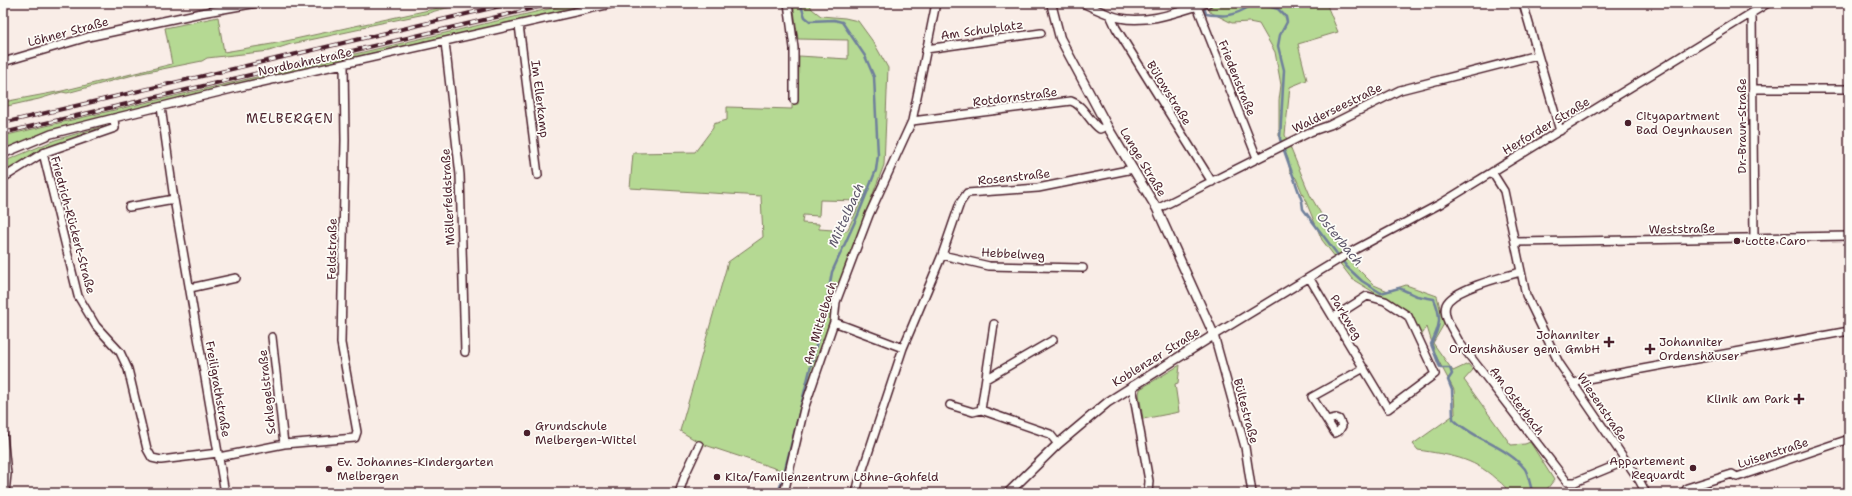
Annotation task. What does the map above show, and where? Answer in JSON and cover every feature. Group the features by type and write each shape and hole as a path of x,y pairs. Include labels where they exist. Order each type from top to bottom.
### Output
{"street":[{"name":"Löhner Straße","path":"3,62 88,37 201,12 257,3"},
{"name":"Nordbahnstraße","path":"3,154 51,134 114,118 236,88 615,3"},
{"path":"788,3 794,48 794,100"},
{"name":"Am Mittelbach","path":"784,493 804,409 834,322 836,302 869,215 912,121 936,3"},
{"name":"Lange Straße","path":"1051,3 1060,38 1107,126 1157,209 1214,335"},
{"path":"1082,3 1128,19 1144,19 1202,5"},
{"path":"1523,3 1560,131"},
{"name":"Herforder Straße","path":"1333,264 1440,204 1768,3"},
{"name":"Friedenstraße","path":"1202,5 1257,158"},
{"name":"Dr.-Braun-Straße","path":"1752,13 1754,239"},
{"name":"Bülowstraße","path":"1110,14 1116,28 1212,182"},
{"name":"Im Ellerkamp","path":"519,25 538,175"},
{"name":"Am Schulplatz","path":"926,49 1041,33"},
{"name":"Möllerfeldstraße","path":"445,42 460,175 465,352"},
{"name":"Walderseestraße","path":"1157,209 1257,158 1400,90 1537,55"},
{"name":"Feldstraße","path":"344,65 345,140 342,342 357,432"},
{"path":"1753,89 1849,89"},
{"name":"Rotdornstraße","path":"912,121 1071,101 1078,103 1093,124 1100,129 1107,126"},
{"name":"Freiligrathstraße","path":"161,107 174,199 225,493"},
{"name":"Friedrich-Rückert-Straße","path":"3,178 43,153 115,128 114,118"},
{"name":"Friedrich-Rückert-Straße","path":"43,153 78,296 96,326 120,352 128,369 152,458 162,460 218,455 284,444 356,438 357,432"},
{"name":"Rosenstraße","path":"856,493 858,481 904,348 942,255 960,203 967,193 1038,188 1133,169"},
{"name":"Wiesenstraße","path":"1492,172 1504,191 1526,295 1559,362 1646,493"},
{"path":"129,206 174,199"},
{"name":"Weststraße","path":"1516,242 1754,239 1849,236"},
{"name":"Hebbelweg","path":"942,255 989,266 1083,268"},
{"name":"Koblenzer Straße","path":"1008,493 1058,444 1098,410 1132,386 1333,264"},
{"name":"Am Osterbach","path":"1522,272 1492,279 1451,298 1446,305 1446,316 1459,342 1567,482 1575,482 1626,461"},
{"path":"190,288 236,278"},
{"name":"Parkweg","path":"1310,279 1334,316 1388,408 1436,374 1408,316 1385,301 1367,296 1334,316"},
{"path":"834,322 904,348"},
{"path":"981,410 994,324"},
{"path":"1573,384 1582,380 1849,331"},
{"name":"Bültestraße","path":"1214,335 1244,447 1252,493"},
{"name":"Schlegelstraße","path":"272,337 284,444"},
{"path":"986,379 1053,340"},
{"path":"1327,420 1312,396 1364,368"},
{"path":"1132,386 1149,481 1148,493"},
{"path":"950,405 973,412 981,410 1050,434 1058,444"},
{"path":"3,435 7,474 5,493"},
{"name":"Luisenstraße","path":"1684,493 1687,488 1732,474 1737,477 1849,439"},
{"path":"679,493 685,475 699,445"}],"green space":[{"path":"461,3 474,3 362,27 361,29 291,44 269,51 207,58 202,61 137,74 67,93 62,92 3,107 3,102 62,91 172,64 165,28 218,17 224,52 272,44"},
{"path":"574,3 596,3 235,84 51,130 3,150 3,136"},
{"path":"793,3 809,3 812,9 821,16 845,18 858,21 874,43 888,68 884,165 832,301 830,319 803,408 789,473 702,444 680,431 728,262 763,237 761,196 630,188 633,153 695,152 713,128 713,124 727,120 727,107 792,109 792,104 798,104 799,56 848,59 848,40 798,39","holes":["820,200 861,201 847,231 819,229 819,224 802,223 803,215 819,216"]},
{"path":"1206,3 1215,3 1220,7 1230,3 1326,3 1338,32 1298,44 1307,80 1290,87 1285,135 1310,195 1346,257 1374,285 1388,291 1406,285 1437,296 1444,324 1433,343 1453,371 1468,364 1473,370 1464,380 1511,445 1530,442 1554,480 1544,493 1508,493 1506,488 1501,483 1469,461 1418,450 1413,444 1455,414 1454,390 1436,356 1427,327 1421,336 1411,315 1352,279 1322,240 1296,178 1290,172 1288,159 1279,138 1279,100 1281,85 1275,52 1259,24 1249,22 1232,23 1210,12"},
{"path":"107,125 47,149 3,175 3,162 55,140"},
{"path":"1180,365 1178,383 1175,384 1179,412 1143,419 1139,394 1140,389"}],"waterway":[{"name":"Mittelbach","path":"784,473 826,306 832,272 858,215 876,170 878,155 874,77 865,56 842,22 834,20 810,21 805,17 800,3"},
{"name":"Osterbach","path":"1204,6 1206,14 1225,15 1234,14 1257,3"},
{"name":"Osterbach","path":"1258,3 1278,9 1286,17 1287,22 1280,35 1278,46 1284,70 1280,139 1302,201 1303,209 1347,267 1362,281 1381,293 1399,288 1417,296 1434,299 1437,306 1439,322 1431,344 1441,368 1450,368 1452,374 1448,380 1452,390 1453,419 1470,432 1518,461 1525,469 1533,493"},
{"name":"Mittelbach","path":"778,493 782,481"}],"railway":[{"path":"3,123 513,3"},
{"path":"3,133 556,3"}],"place":[{"name":"Cityapartment Bad Oeynhausen","path":"1628,123"},
{"name":"Lotte Caro","path":"1737,241"},
{"name":"Johanniter Ordenshäuser gem. GmbH","path":"1609,342"},
{"name":"Johanniter Ordenshäuser","path":"1650,349"},
{"name":"Klinik am Park","path":"1799,399"},
{"name":"Grundschule Melbergen-Wittel","path":"527,433"},
{"name":"Appartement Requardt","path":"1693,468"},
{"name":"Ev. Johannes-Kindergarten Melbergen","path":"329,469"},
{"name":"Kita/Familienzentrum Löhne-Gohfeld","path":"717,477"}],"district":[{"name":"MELBERGEN","path":"290,118"}]}
